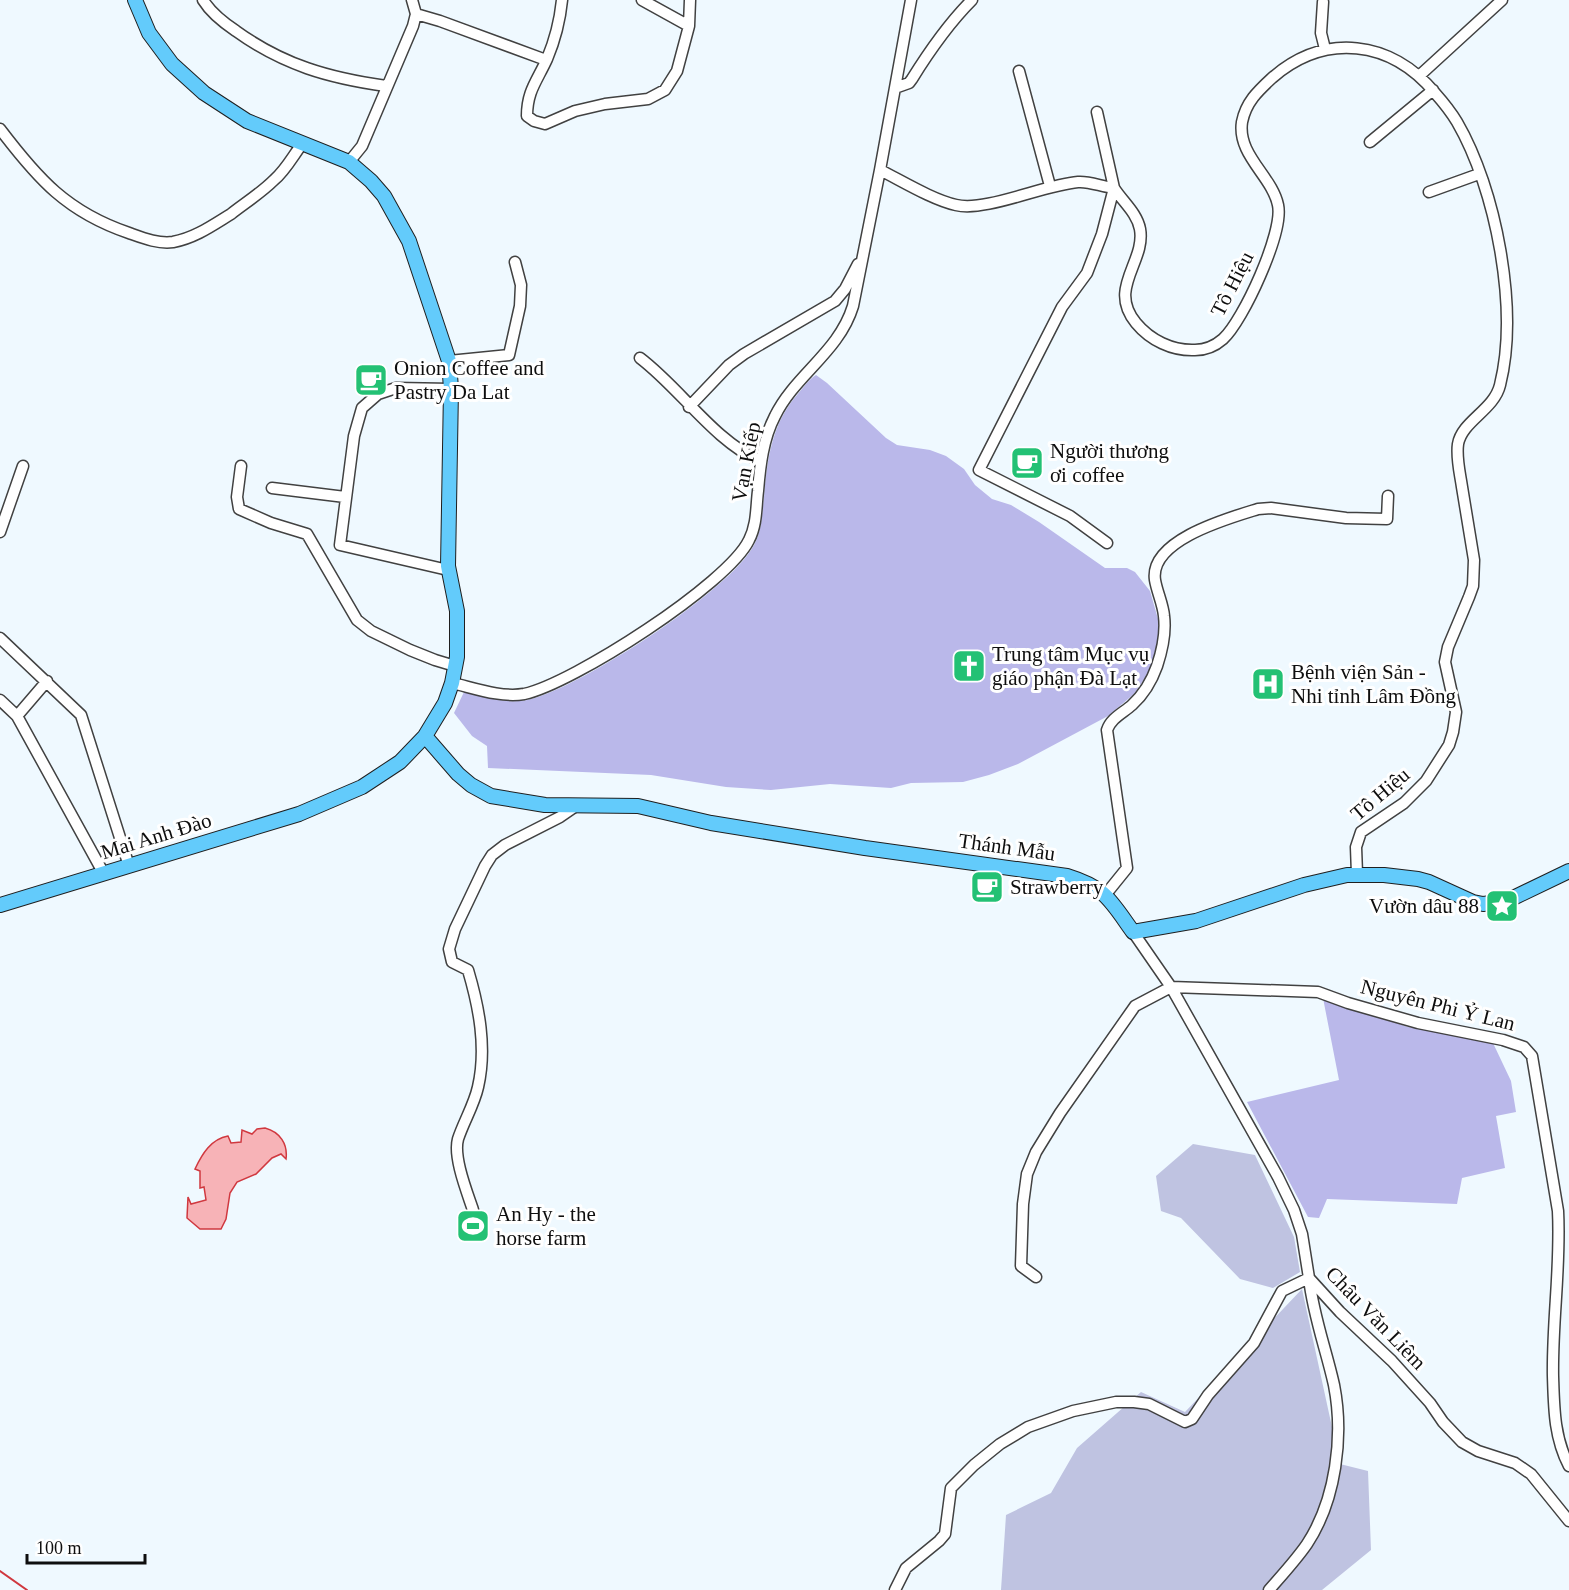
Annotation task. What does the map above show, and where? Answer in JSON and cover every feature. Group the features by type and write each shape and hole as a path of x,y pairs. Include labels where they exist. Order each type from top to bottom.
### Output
{"main road":[{"path":"135,0 149,33 172,64 204,93 247,121 349,162"},
{"name":"Mai Anh Đào","path":"0,905 299,814 362,787 400,762 425,736 442,709 452,683 458,646 457,611 448,570 451,389 449,361 409,241 384,196 349,162"},
{"name":"Thánh Mẫu","path":"425,736 458,774 471,785 491,796 527,804 638,806 722,825 1067,876 1089,883 1106,894 1133,932"},
{"path":"1133,932 1196,921 1305,885 1358,874 1418,879 1483,904 1513,898 1569,871"}],"street":[{"path":"202,0 222,22 268,53 292,64 333,76 386,86"},
{"path":"349,162 362,146 413,26 416,14 412,0"},
{"path":"562,0 558,26 546,60 532,85 527,101 527,116 545,124 575,111 605,104 648,99 665,90 677,71 689,27 690,0"},
{"path":"642,0 689,27"},
{"name":"Vạn Kiếp","path":"452,683 508,694 533,692 556,683 620,647 695,594 729,565 749,541 755,520 766,438 776,413 831,347 844,328 853,306 911,0"},
{"path":"895,88 909,83 940,35 972,0"},
{"path":"1419,76 1502,0"},
{"path":"1323,2 1321,33 1325,49"},
{"path":"416,14 546,60"},
{"name":"Tô Hiệu","path":"1114,188 1132,212 1140,229 1140,243 1125,294 1125,303 1132,318 1149,336 1159,342 1179,349 1198,350 1219,343 1230,331 1242,312 1273,246 1279,208 1271,188 1252,159 1242,138 1242,129 1245,110 1255,93 1279,72 1311,53 1325,49 1342,48 1374,52 1397,61 1419,76 1456,120 1479,174 1494,219 1500,251 1506,297 1506,346 1500,385 1495,397 1486,410 1466,429 1458,444 1458,466 1474,560 1473,586 1448,647 1445,662 1455,701 1455,720 1449,745 1426,781 1404,803 1361,832 1356,847 1358,874"},
{"path":"1019,71 1050,186"},
{"path":"1370,142 1433,90"},
{"path":"1097,112 1114,188 1102,234 1087,273 1062,307 979,470 1070,516 1107,543"},
{"path":"0,129 46,184 71,206 89,217 120,230 159,242 173,242 211,227 275,180 302,144"},
{"path":"880,170 944,201 961,206 992,202 1050,186 1080,182 1114,188"},
{"path":"1430,192 1479,174"},
{"path":"689,406 729,365 835,301 845,289 862,259"},
{"path":"449,361 509,355 520,306 521,285 515,262"},
{"path":"640,358 719,434 761,462"},
{"path":"448,570 340,545 354,436 362,408 378,394 396,388 451,389"},
{"path":"0,532 23,466"},
{"path":"242,466 237,497 240,509 271,523 307,534 357,620 371,631 410,650 455,666"},
{"path":"272,488 345,497"},
{"path":"1106,894 1127,868 1107,730 1112,721 1138,699 1157,666 1165,626 1155,579 1158,562 1169,548 1182,539 1258,509 1271,508 1346,518 1387,519 1388,496"},
{"path":"0,638 81,715 129,866"},
{"path":"16,716 47,681"},
{"path":"0,700 16,716 104,874"},
{"path":"473,1210 461,1174 457,1142 478,1087 482,1046 479,1011 468,970 452,962 449,949 455,929 492,855 505,845 560,817 576,806"},
{"name":"Châu Văn Liêm","path":"1133,932 1171,987 1288,1197 1302,1234 1309,1278 1340,1312 1399,1368 1462,1442 1478,1451 1515,1462 1531,1474 1569,1521"},
{"path":"1035,1277 1021,1266 1023,1204 1027,1174 1036,1152 1060,1113 1135,1006 1171,987"},
{"name":"Nguyên Phi Ỷ Lan","path":"1171,987 1318,992 1418,1023 1503,1040 1520,1045 1529,1051 1558,1211 1559,1232 1553,1334 1554,1399 1558,1439 1569,1466"},
{"path":"895,1590 906,1568 945,1534 951,1488 1000,1444 1028,1427 1072,1411 1116,1402 1149,1404 1185,1422 1192,1419 1209,1395 1254,1343 1282,1291 1309,1278 1311,1298 1334,1388 1338,1442 1322,1515 1308,1542 1269,1590"}],"shaded area":[{"path":"816,375 886,438 897,445 930,450 946,456 964,469 975,485 992,499 1011,505 1039,522 1105,568 1127,568 1135,572 1150,591 1158,619 1158,640 1149,672 1134,694 1108,716 1018,764 963,782 911,783 891,788 830,784 771,790 726,787 651,775 488,768 487,746 472,736 454,713 464,692 497,700 523,701 554,691 617,657 653,634 716,586 740,564 757,540 769,456 776,430 789,406 810,379"},
{"path":"1323,998 1408,1027 1462,1035 1493,1043 1511,1081 1516,1112 1496,1116 1505,1168 1462,1178 1457,1204 1327,1199 1319,1218 1308,1217 1247,1102 1339,1080"},
{"path":"265,1128 275,1132 282,1139 286,1148 286,1159 281,1154 272,1158 256,1174 237,1182 230,1193 226,1219 221,1229 200,1229 187,1218 188,1197 191,1204 206,1200 204,1187 200,1188 200,1171 195,1169 204,1153 217,1140 228,1136 231,1143 241,1142 242,1130 252,1134 257,1129"},
{"path":"1193,1144 1255,1155 1294,1237 1300,1272 1273,1288 1240,1279 1181,1218 1161,1211 1156,1176"},
{"path":"1302,1289 1340,1464 1368,1471 1371,1550 1322,1590 1001,1590 1006,1515 1051,1493 1077,1448 1141,1392 1185,1412"}],"waterway":[{"path":"0,1571 27,1590"}],"place":[{"name":"Onion Coffee and Pastry Da Lat","path":"371,380"},
{"name":"Người thương ơi coffee","path":"1027,463"},
{"name":"Trung tâm Mục vụ giáo phận Đà Lạt","path":"969,666"},
{"name":"Bệnh viện Sản - Nhi tỉnh Lâm Đồng","path":"1268,684"},
{"name":"Strawberry","path":"987,887"},
{"name":"Vườn dâu 88","path":"1502,906"},
{"name":"An Hy - the horse farm","path":"473,1226"}]}
